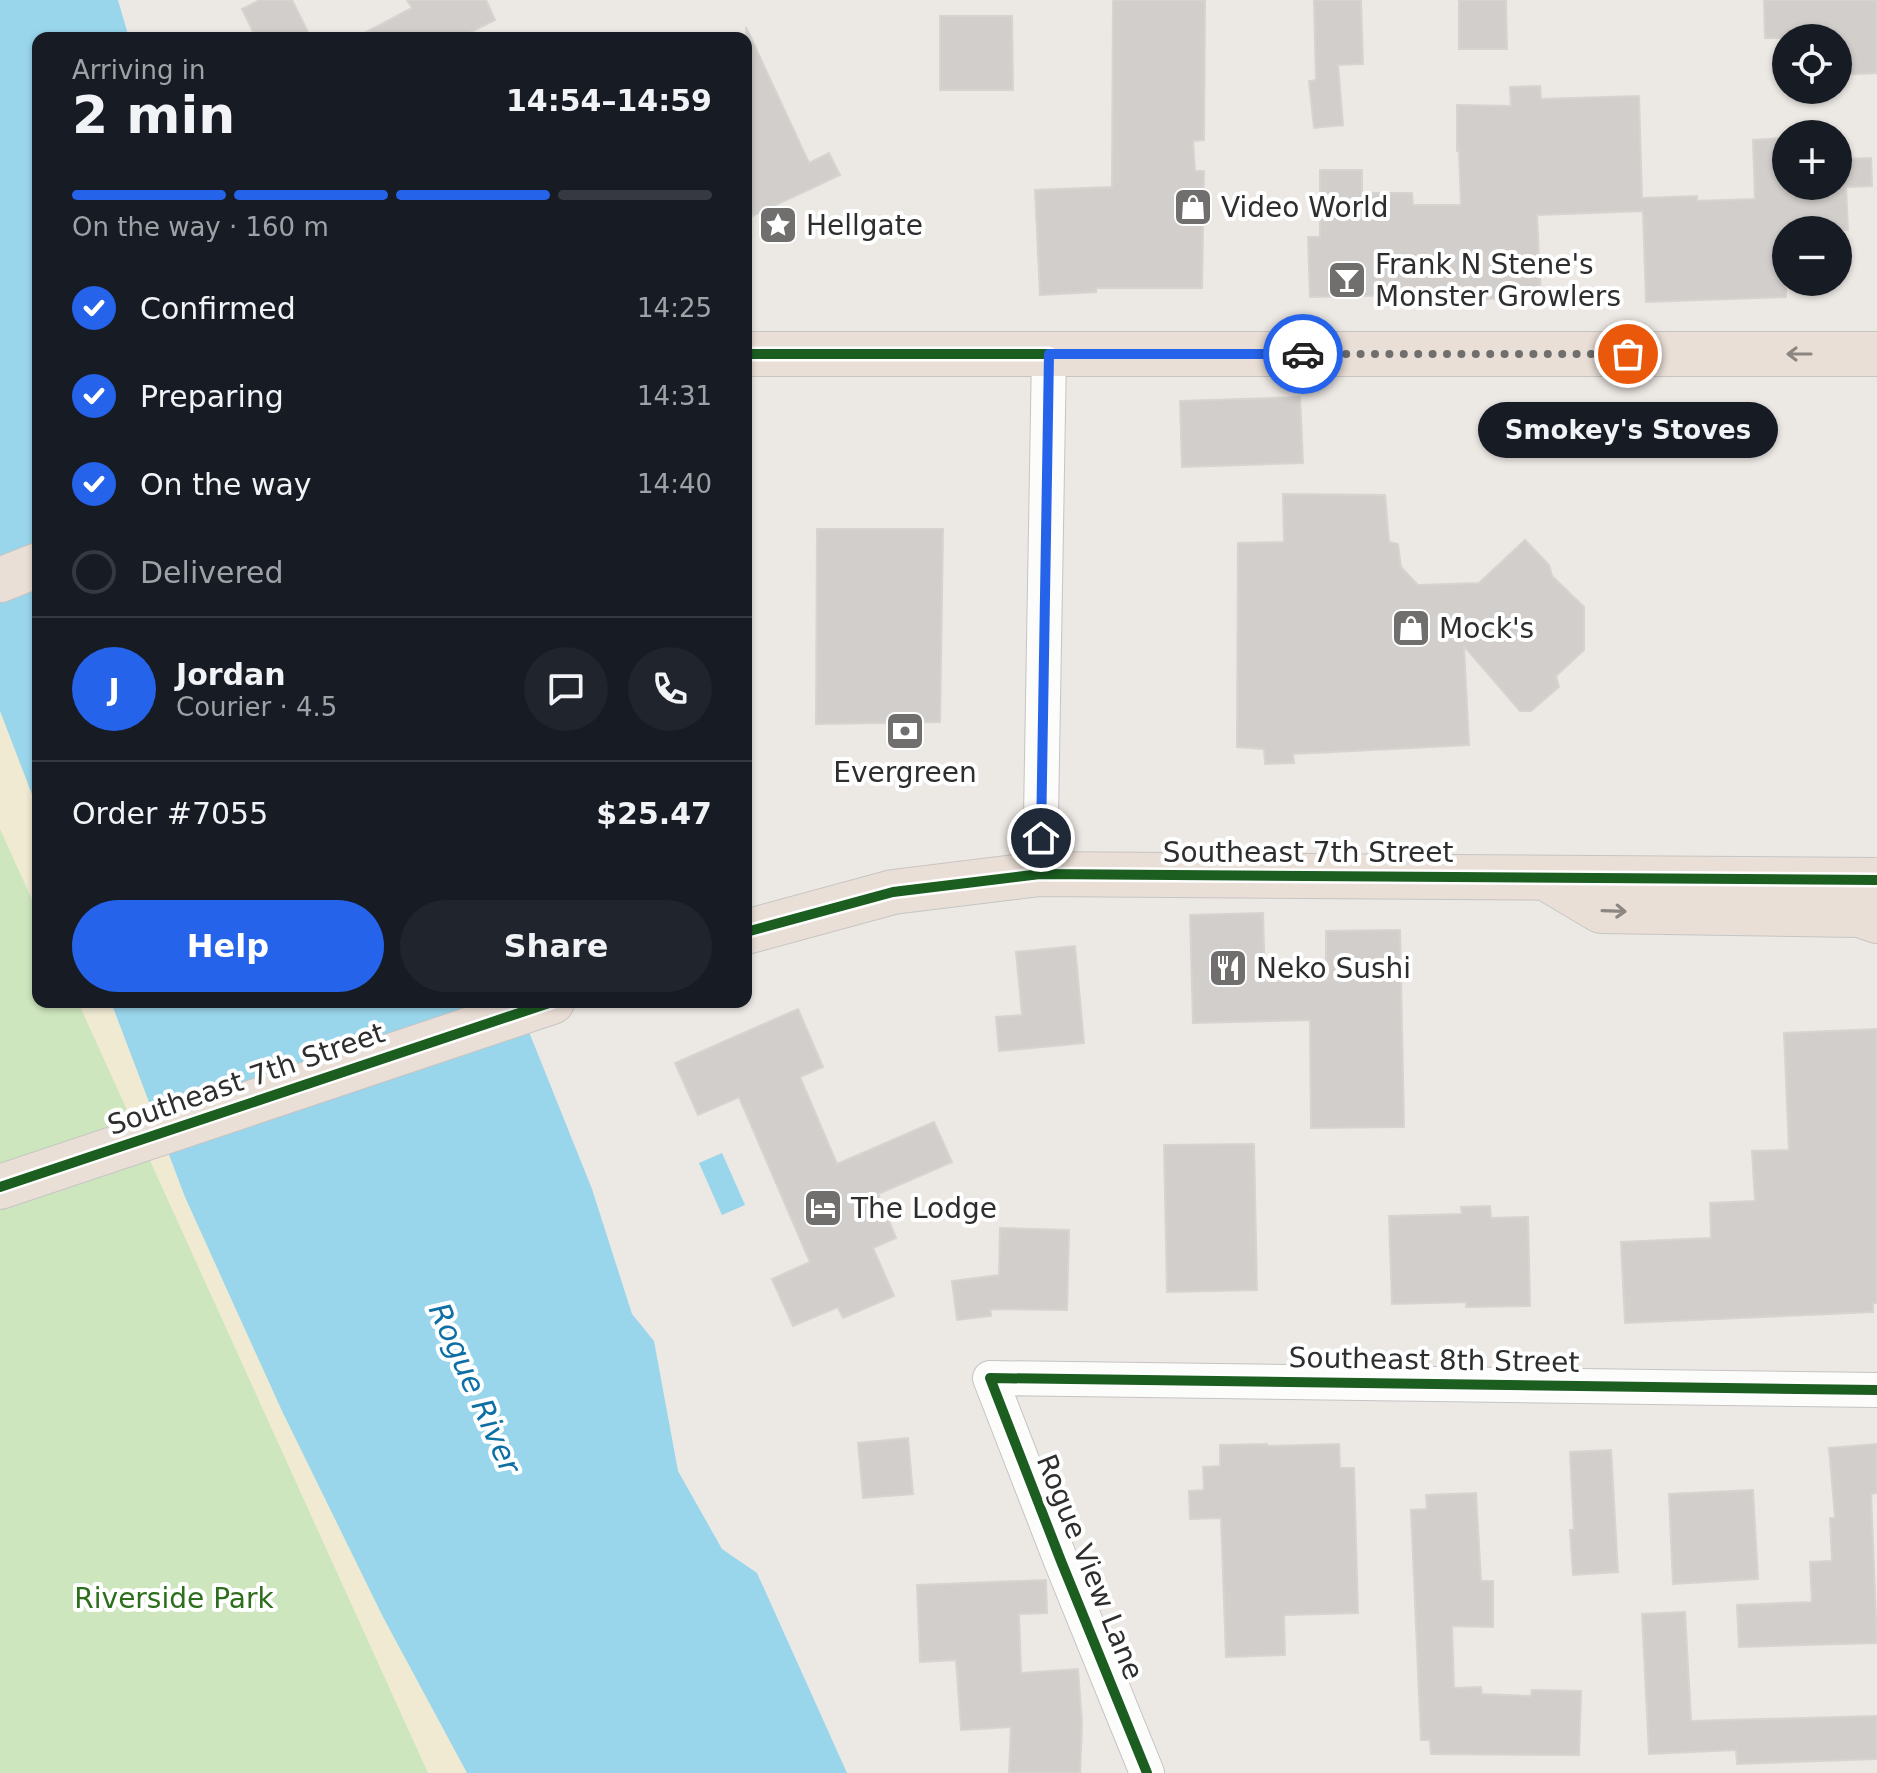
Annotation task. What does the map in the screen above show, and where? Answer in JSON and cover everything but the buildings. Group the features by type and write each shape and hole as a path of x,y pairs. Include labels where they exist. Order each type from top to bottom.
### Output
{"highway":[{"path":"752,354 1877,354"},
{"path":"0,580 32,567"},
{"name":"Southeast 7th Street","path":"752,930 893,892 1040,874 1877,880"},
{"path":"1545,878 1601,911 1860,915 1877,921"},
{"name":"Southeast 7th Street","path":"0,1187 534,1008"}],"street":[{"path":"1040,874 1049,354"},
{"name":"Southeast 8th Street","path":"990,1378 1877,1390"},
{"name":"Rogue View Lane","path":"990,1378 1147,1773"}],"green space":[{"name":"Riverside Park","path":"0,815 32,881 32,1008 94,1008 439,1773 0,1773"}],"sand":[{"path":"0,711 32,783 32,900 0,829"},
{"path":"81,1008 131,1008 475,1773 428,1773"}],"water":[{"path":"0,0 118,0 127,32 32,32 32,794 0,711"},
{"name":"Rogue River","path":"113,1008 519,1008 592,1189 632,1314 654,1341 678,1471 722,1549 757,1573 847,1773 467,1773 383,1617 282,1411 185,1197"},
{"path":"722,1153 745,1205 722,1215 699,1163"}],"cycle path":[{"path":"752,354 1049,354"},
{"path":"752,930 893,892 1040,874 1877,880"},
{"path":"0,1187 534,1008"},
{"path":"1147,1773 990,1378 1877,1390"}],"way so far":[{"path":"1303,354 1628,354"}],"place":[{"name":"Video World","path":"1193,207"},
{"name":"Hellgate","path":"778,225"},
{"name":"Frank N Stene's Monster Growlers","path":"1347,280"},
{"name":"Smokey's Stoves","path":"1628,354"},
{"name":"Mock's","path":"1411,628"},
{"name":"Evergreen","path":"905,731"},
{"name":"Neko Sushi","path":"1228,968"},
{"name":"The Lodge","path":"823,1208"}],"route":[{"path":"1041,838 1049,354 1303,354"}]}
